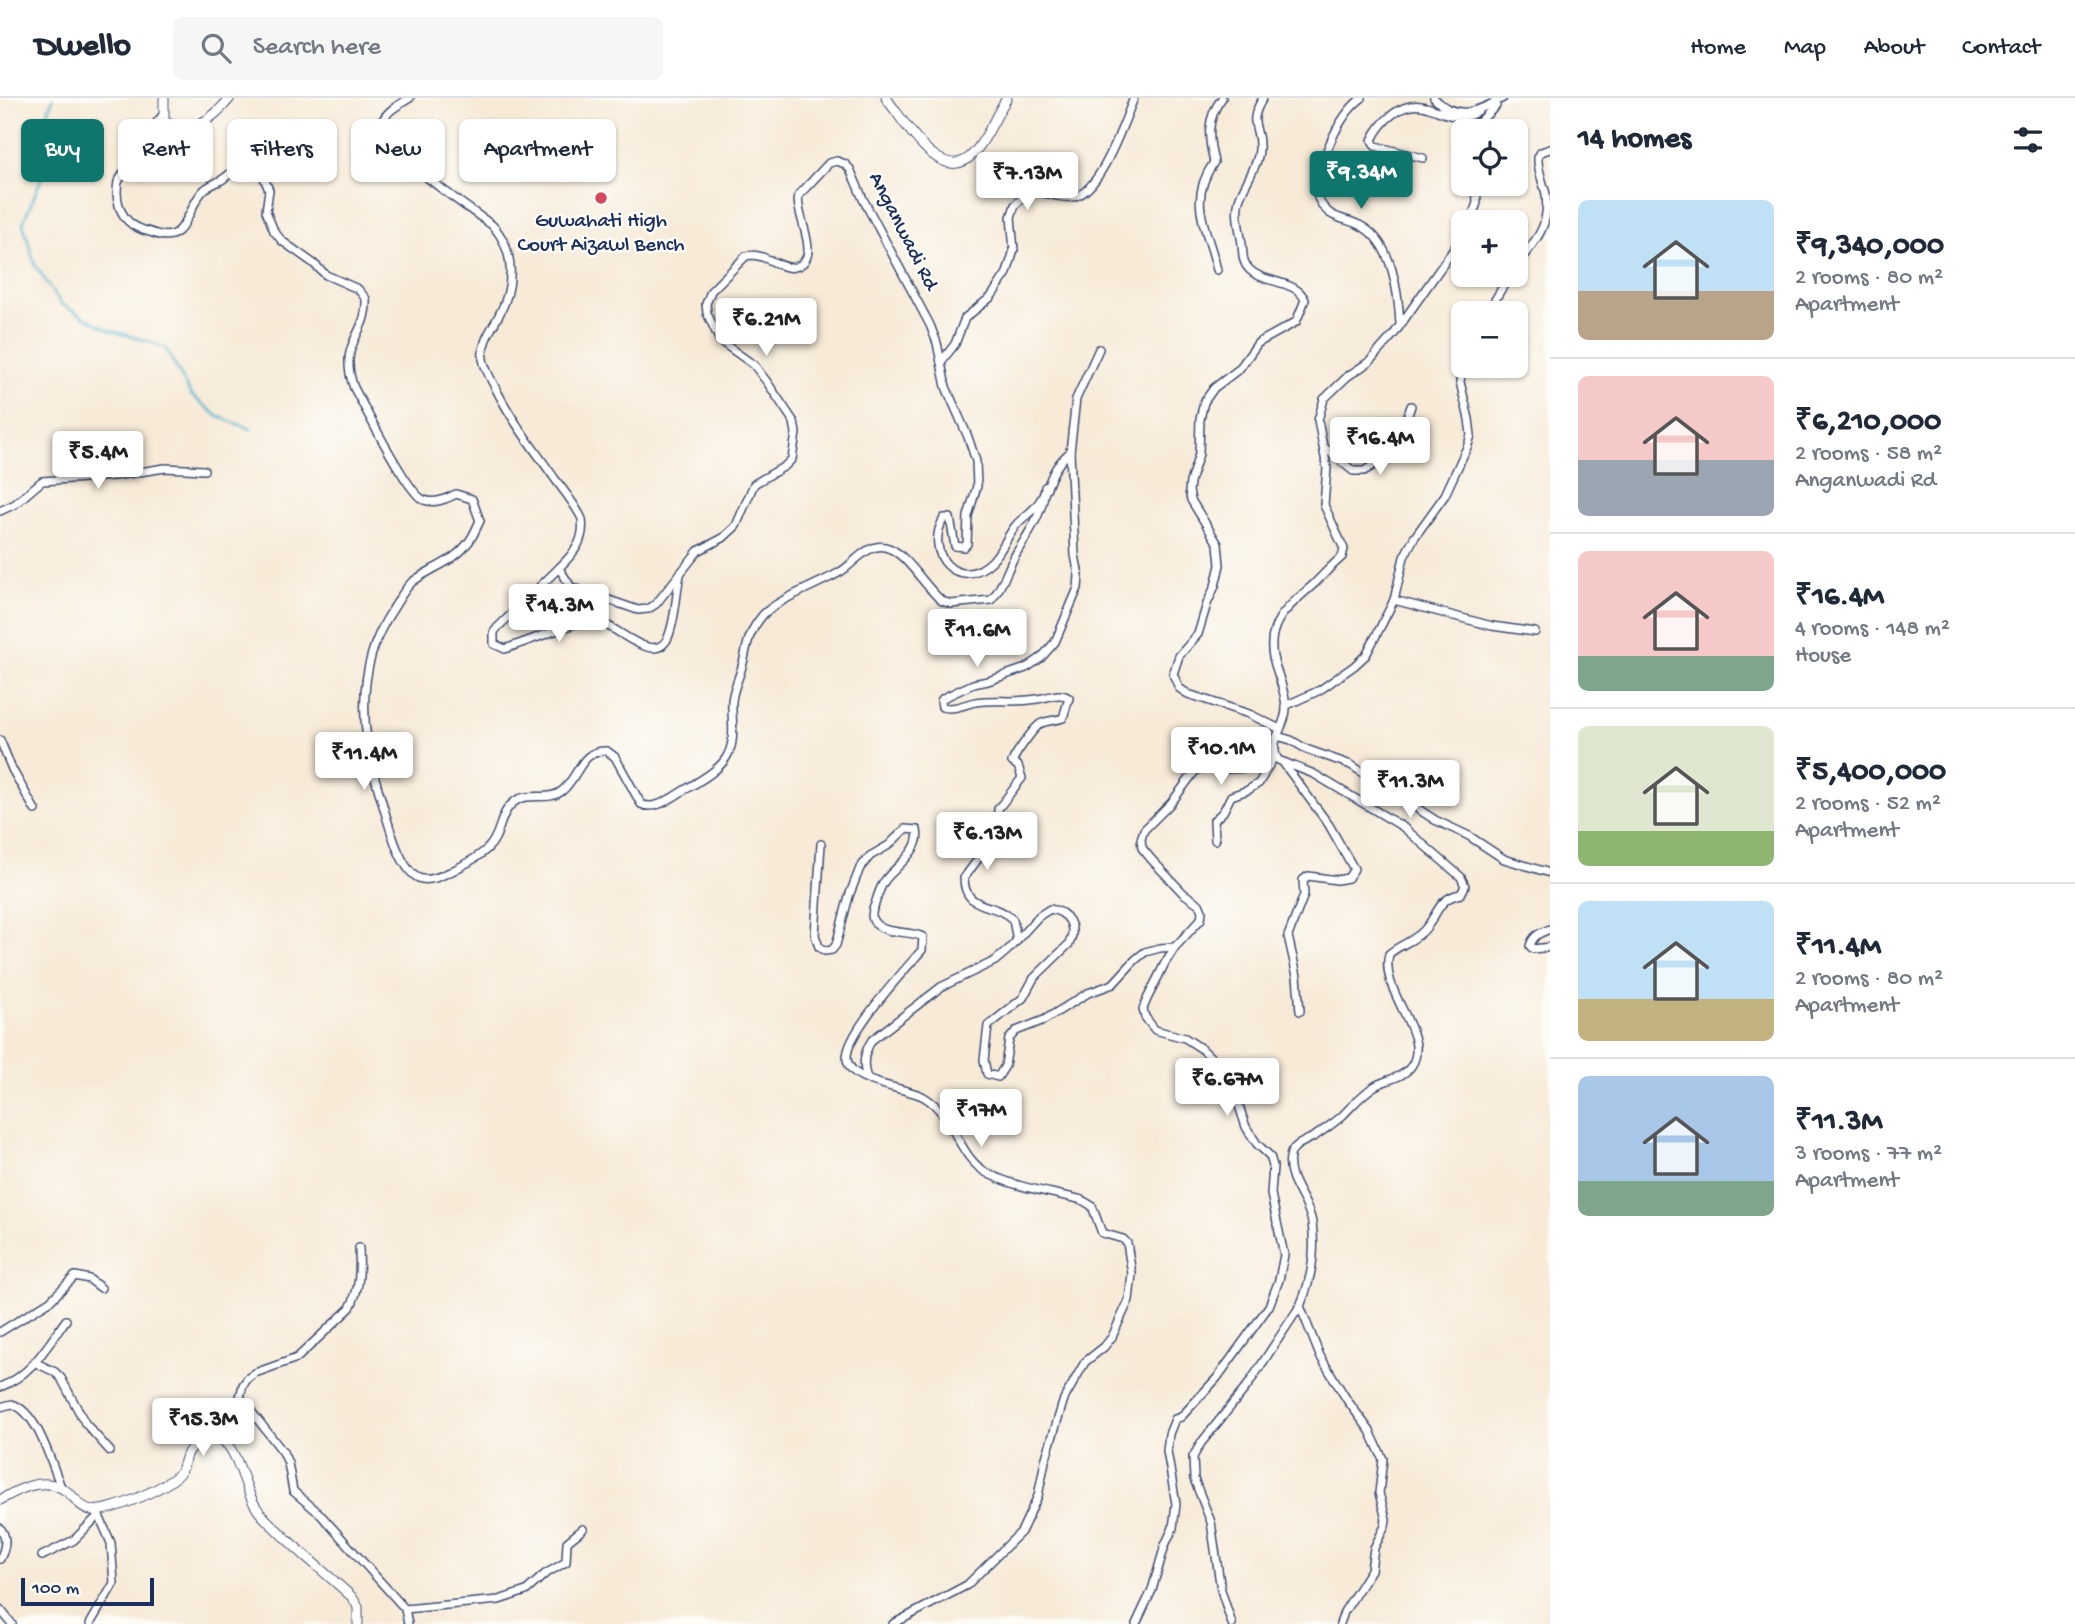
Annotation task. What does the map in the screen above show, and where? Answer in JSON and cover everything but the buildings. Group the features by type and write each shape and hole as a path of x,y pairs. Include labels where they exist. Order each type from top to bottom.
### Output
{"street":[{"path":"164,98 164,120 174,127 191,128 214,115 230,98"},
{"path":"410,98 388,113 381,124 381,132 396,152 502,235 507,248 510,279 508,294 487,335 483,350 484,360 508,414 582,519 578,549 498,627 494,644 505,649 577,623 588,623 604,624 647,647 661,645 669,636 682,571"},
{"path":"886,98 928,151 944,162 955,163 972,156 1007,98"},
{"path":"941,362 955,344 965,318 991,297 1007,273 1014,250 1010,227 1014,205 1029,191 1072,197 1081,195 1091,186 1104,164 1134,98"},
{"path":"1217,270 1202,217 1201,189 1203,178 1214,162 1209,147 1211,114 1222,98"},
{"path":"1262,98 1253,120 1259,152 1238,202 1243,259 1255,274 1290,287 1303,295 1305,300 1296,322 1258,343 1239,369 1214,388 1204,402 1200,419 1201,445 1189,491 1191,500 1218,544 1220,565 1198,634 1179,656 1173,674 1179,688 1188,694 1249,714 1278,732 1351,765 1435,820 1469,836 1504,859 1550,873"},
{"path":"1362,98 1345,115 1334,135 1319,178 1318,198 1332,215 1361,226 1378,243 1394,278 1400,323"},
{"path":"1434,98 1445,108 1468,113 1505,98"},
{"path":"1481,119 1505,98"},
{"path":"1423,158 1375,146 1372,140 1383,122 1397,112 1416,106 1460,118 1479,110"},
{"path":"163,115 138,148 118,182 116,192 120,209 126,218 133,226 159,235 172,235 182,228 202,191 225,178 248,159 258,164 269,190 266,211 282,242 326,275 358,289 366,299 365,314 349,349 348,372 354,388 407,481 425,501 443,500 456,494 472,499 480,521 467,545 410,584 380,633 366,676 363,702 369,756 394,840 413,876 430,880 468,863 488,849 511,804 518,799 555,796 563,791 592,752 607,751 615,757 641,804 646,807 656,806 670,799 719,766 727,757 732,745 732,702 744,650 748,637 763,614 838,573 875,546 896,551 942,601 951,604 991,600 1041,513 1045,488"},
{"path":"1528,252 1545,231 1548,223 1548,200 1538,157 1541,152 1550,149"},
{"name":"Anganwadi Rd","path":"559,568 571,587 638,610 648,609 656,604 698,551 731,532 754,484 792,459 796,445 794,422 754,365 720,341 707,313 707,299 746,256 760,255 789,267 801,263 805,257 808,238 797,201 799,195 829,163 837,161 850,169 863,199 930,325 946,387 972,449 978,474 976,494 968,516 967,544 964,547 955,546 950,518 944,517 939,528 937,544 947,566 956,572 968,574 986,566 1016,524 1039,503 1055,467 1070,452"},
{"path":"1215,840 1214,820 1223,812 1231,796 1259,783 1275,753 1286,706 1273,655 1273,629 1289,605 1342,557 1344,550 1324,505 1327,468 1318,420 1324,399 1369,362 1394,334 1451,255"},
{"path":"1017,941 1013,920 966,894 964,878 989,844 997,825 998,809 1021,778 1018,766 1012,762 1016,753 1023,748 1034,729 1043,722 1063,718 1069,698 1060,694 1011,703 976,702 946,708 942,707 941,701 973,684 1026,668 1041,658 1055,642 1077,588 1079,576 1075,555 1070,452 1076,398 1099,349"},
{"path":"1286,706 1335,681 1366,655 1394,600 1404,557 1414,538 1445,495 1468,445 1471,435 1461,378"},
{"path":"1321,444 1353,471 1364,471 1386,453 1396,440 1411,406"},
{"path":"0,511 15,504 42,481 114,476 165,468 204,470"},
{"path":"1394,600 1492,626 1535,632"},
{"path":"0,740 34,810"},
{"path":"1275,753 1329,825 1354,869 1348,878 1337,880 1308,876 1303,880 1304,895 1288,936 1297,976 1300,1011"},
{"path":"1136,1624 1152,1590 1164,1545 1173,1528 1176,1504 1167,1451 1169,1434 1175,1419 1181,1417 1217,1378 1269,1306 1279,1280 1284,1255 1271,1194 1273,1166 1270,1156 1246,1127 1230,1079 1202,1049 1185,1038 1156,1030 1145,1017 1143,1009 1147,999 1175,947 1201,919 1202,911 1199,904 1167,877 1142,848 1144,831 1171,803 1196,770 1211,766 1249,768 1275,753"},
{"path":"1232,1624 1221,1590 1210,1522 1194,1479 1194,1457 1201,1443 1248,1385 1300,1306 1311,1280 1314,1257 1312,1223 1293,1177 1291,1152 1320,1133 1377,1085 1407,1072 1410,1068 1417,1053 1417,1046 1391,988 1387,966 1389,954 1421,934 1429,926 1432,915 1450,896 1461,894 1465,886 1461,877 1402,827 1314,774 1284,764"},
{"path":"821,844 815,935 819,947 825,951 836,946 849,896 864,861 889,845 905,829 917,830 919,834 917,844 885,880 872,918 877,925 918,934 923,937 925,943 850,1043 848,1067 867,1079 922,1096 931,1102 951,1126 976,1166 986,1173 1003,1180 1082,1200 1092,1206 1102,1233 1123,1239 1127,1243 1132,1274 1129,1300 1119,1327 1104,1347 1079,1370 1064,1399 1045,1461 1038,1496 1021,1532 967,1585 893,1624"},
{"path":"867,1079 864,1063 866,1049 872,1040 932,993 995,961 1038,916 1050,909 1060,910 1068,917 1073,926 1072,938 1034,978 1023,998 988,1026 984,1060 987,1074 998,1077 1002,1073 1009,1039 1016,1031 1044,1020 1088,993 1113,984 1146,952 1175,947"},
{"path":"1550,929 1532,939 1530,946 1533,949 1550,947"},
{"path":"359,1248 360,1276 350,1308 297,1358 247,1378 240,1397 283,1452 293,1491 318,1513 405,1609 408,1624"},
{"path":"0,1332 50,1301 75,1276 89,1279 101,1288"},
{"path":"1300,1306 1320,1356 1370,1431 1383,1460 1380,1493 1385,1526 1374,1548 1371,1570 1344,1612 1340,1624"},
{"path":"0,1387 36,1363 66,1320"},
{"path":"36,1363 61,1378 85,1423 110,1451"},
{"path":"0,1407 12,1404 26,1413 36,1426 61,1487"},
{"path":"43,1556 74,1540 97,1513 136,1499 180,1474 188,1453 202,1437 217,1435 226,1440 256,1507 292,1545 352,1597 358,1607 358,1624"},
{"path":"0,1500 38,1483 51,1483 61,1487 87,1510 97,1513 111,1543 114,1583 90,1624"},
{"path":"0,1528 5,1541 0,1559"},
{"path":"405,1609 493,1601 526,1591 545,1574 566,1562 567,1542 583,1529"},
{"path":"0,1609 12,1624"}],"waterway":[{"path":"53,98 46,118 45,170 23,223 35,265 61,304 109,330 166,349 191,395 219,417 251,429"}],"place":[{"name":"Guwahati High Court Aizawl Bench","path":"601,198"}]}
